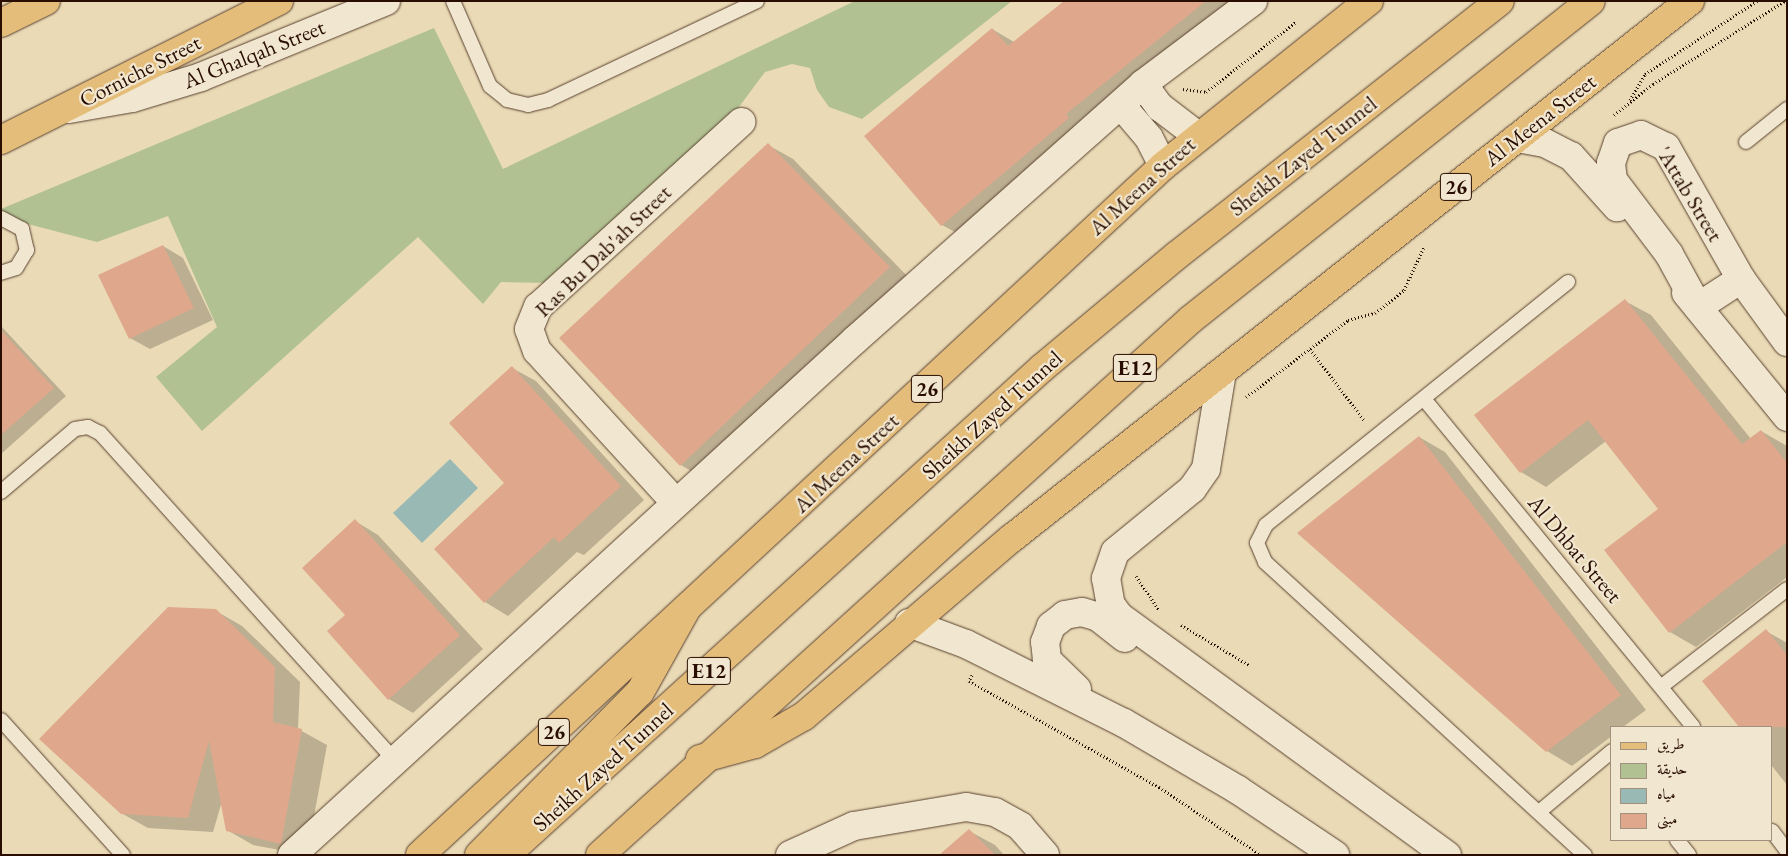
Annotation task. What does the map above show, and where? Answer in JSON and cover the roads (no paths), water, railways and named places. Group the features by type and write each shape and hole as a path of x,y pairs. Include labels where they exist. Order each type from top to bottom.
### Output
{"main road":[{"path":"1,23 46,1"},
{"name":"Corniche Street","path":"1,140 279,1"},
{"name":"Al Meena Street","path":"420,855 1163,166 1198,136 1369,1"},
{"name":"Sheikh Zayed Tunnel","path":"506,855 1042,368 1500,1"},
{"name":"E12","path":"600,855 700,759 1190,320 1591,1"},
{"name":"Al Meena Street","path":"700,759 755,744 804,716 909,623 1690,1"},
{"path":"479,855 640,692 675,638 687,608"}],"street":[{"name":"Al Ghalqah Street","path":"60,111 132,98 201,77 386,1"},
{"path":"292,855 394,759 676,503 1143,84 1253,1"},
{"path":"1143,84 1160,107 1198,136"},
{"path":"1121,104 1149,138 1163,166"},
{"name":"Ras Bu Dab'ah Street","path":"676,503 537,351 529,329 538,307 741,122"},
{"name":"'Attab Street","path":"1698,308 1669,254 1613,180 1611,163 1618,143 1625,139 1650,136 1666,147 1741,280 1784,333"},
{"name":"'Attab Street","path":"1517,138 1558,149 1582,165 1787,417"},
{"path":"1698,308 1741,280"},
{"path":"1222,372 1206,469 1192,489 1115,552 1106,578 1111,604 1119,616 1447,855"},
{"path":"1124,723 1051,668 1045,642 1057,620 1073,612 1090,613 1151,657 1169,665 1188,667"},
{"path":"909,623 966,644 1124,723 1238,790 1335,855"},
{"path":"790,855 854,826 966,807 995,812 1020,826 1045,855"}],"lane":[{"path":"453,1 490,86 507,100 528,105 548,100 757,1"},
{"path":"1746,142 1787,109"},
{"path":"1,218 22,229 27,250 16,268 1,273"},
{"path":"1568,282 1266,525 1259,533 1259,554 1585,855"},
{"name":"Al Dhbat Street","path":"1424,399 1662,686 1692,726"},
{"path":"1,492 75,429 88,427 100,433 394,759"},
{"path":"1662,686 1785,593"},
{"path":"1,720 123,855"},
{"path":"1539,812 1610,753"},
{"path":"1773,832 1787,851"},
{"path":"1678,841 1688,855"}],"water":[{"path":"450,459 478,488 422,543 393,513"}]}
